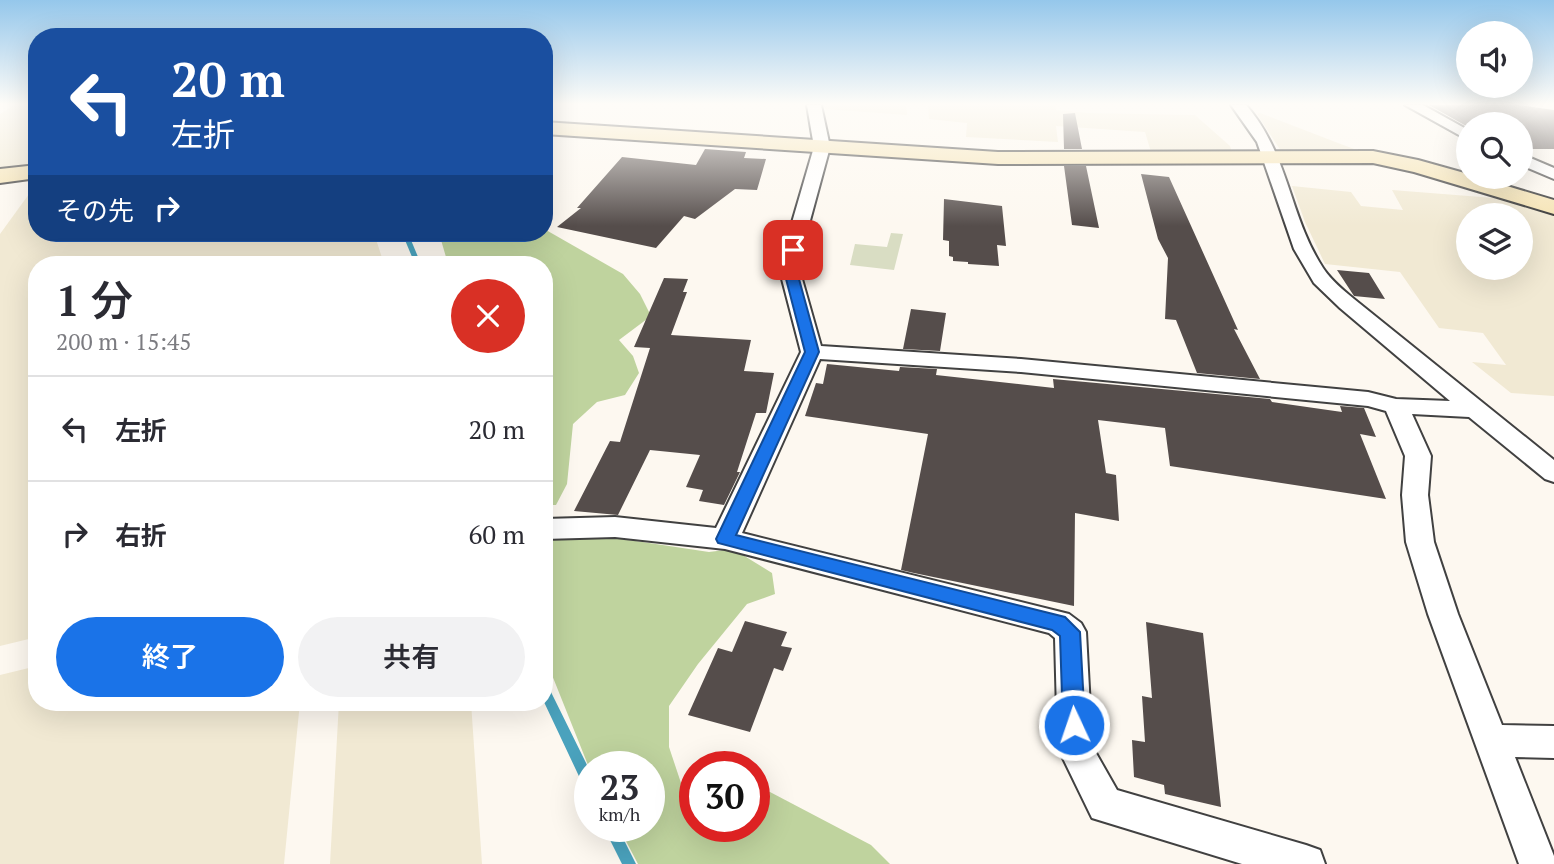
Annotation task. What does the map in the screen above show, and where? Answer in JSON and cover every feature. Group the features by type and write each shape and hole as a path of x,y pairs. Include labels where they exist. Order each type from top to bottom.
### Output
{"street":[{"path":"785,145 998,158 1363,156 1397,161 1554,207"},
{"path":"1266,145 1272,156 1292,224 1314,270 1337,294 1474,410 1554,473"},
{"path":"725,539 812,352 792,279 793,250 822,148"},
{"path":"1533,164 1554,174"},
{"path":"0,176 28,172"},
{"path":"812,352 886,355 1135,375 1368,398 1396,406 1474,410"},
{"path":"1396,406 1418,456 1415,495 1420,542 1490,741 1538,864"},
{"path":"553,529 615,527 725,539 1058,623 1070,632 1075,748 1105,805 1306,864"},
{"path":"1490,741 1554,742"}],"shaded area":[{"path":"0,145 28,145 28,168 0,171"},
{"path":"1149,145 1229,145 1232,152 1151,152"},
{"path":"1277,145 1345,145 1365,153 1281,151"},
{"path":"1292,186 1351,192 1361,206 1403,210 1392,190 1494,198 1512,203 1456,203 1456,280 1533,280 1533,209 1554,215 1554,396 1511,393 1472,362 1506,365 1483,333 1439,328 1400,272 1325,264"},
{"path":"28,195 28,242 377,242 381,256 28,256 28,639 0,646 0,234"},
{"path":"28,668 28,711 299,711 284,864 0,864 0,675"},
{"path":"338,711 472,711 482,864 330,864"}],"green space":[{"path":"891,233 903,234 894,270 850,265 855,244 887,247"},
{"path":"553,234 623,274 640,294 651,316 619,340 633,356 639,373 625,395 597,402 573,424 567,484 556,505 553,505 553,256 446,256 442,242 553,242"},
{"path":"609,537 709,552 733,549 772,573 775,594 747,604 698,664 669,706 669,747 679,777 679,842 770,842 770,792 871,845 890,864 638,864 626,842 665,842 665,751 582,751 553,678 553,538"}],"building":[{"path":"1064,145 1081,145 1082,149 1064,149"},
{"path":"1533,145 1554,145 1554,149 1533,149"},
{"path":"705,149 746,152 744,158 766,159 757,190 735,189 695,219 684,216 656,248 557,227 581,208 577,208 622,157 696,165"},
{"path":"1064,166 1086,166 1099,228 1072,225"},
{"path":"1141,174 1169,177 1238,330 1234,329 1260,379 1197,373 1176,320 1165,319 1168,258 1158,239"},
{"path":"944,199 1002,206 1006,246 997,245 999,266 953,261 953,257 949,256 949,241 943,240"},
{"path":"1337,270 1369,273 1385,299 1354,296"},
{"path":"664,278 688,279 683,292 687,292 671,335 751,340 744,371 774,373 766,413 756,413 737,472 740,472 724,505 699,501 703,490 686,487 700,455 650,450 618,515 574,511 610,441 620,442 650,348 634,347"},
{"path":"911,309 946,313 940,351 903,349"},
{"path":"827,364 899,371 900,367 937,369 936,375 1054,388 1053,379 1270,399 1272,402 1342,412 1340,406 1364,408 1376,437 1360,434 1386,499 1170,466 1165,428 1098,420 1106,473 1116,475 1119,521 1075,513 1074,606 901,570 928,434 805,416 816,383 823,384"},
{"path":"745,621 787,632 781,646 792,648 783,671 774,668 750,732 688,715 718,648 732,652"},
{"path":"1146,622 1203,633 1221,807 1165,794 1164,785 1134,777 1132,740 1145,742 1142,696 1152,698"}],"waterway":[{"path":"409,242 415,256"},
{"path":"553,709 574,752"},
{"path":"618,842 629,864"}],"route":[{"path":"793,250 792,279 812,352 725,539 1058,623 1070,632 1074,725"}]}
